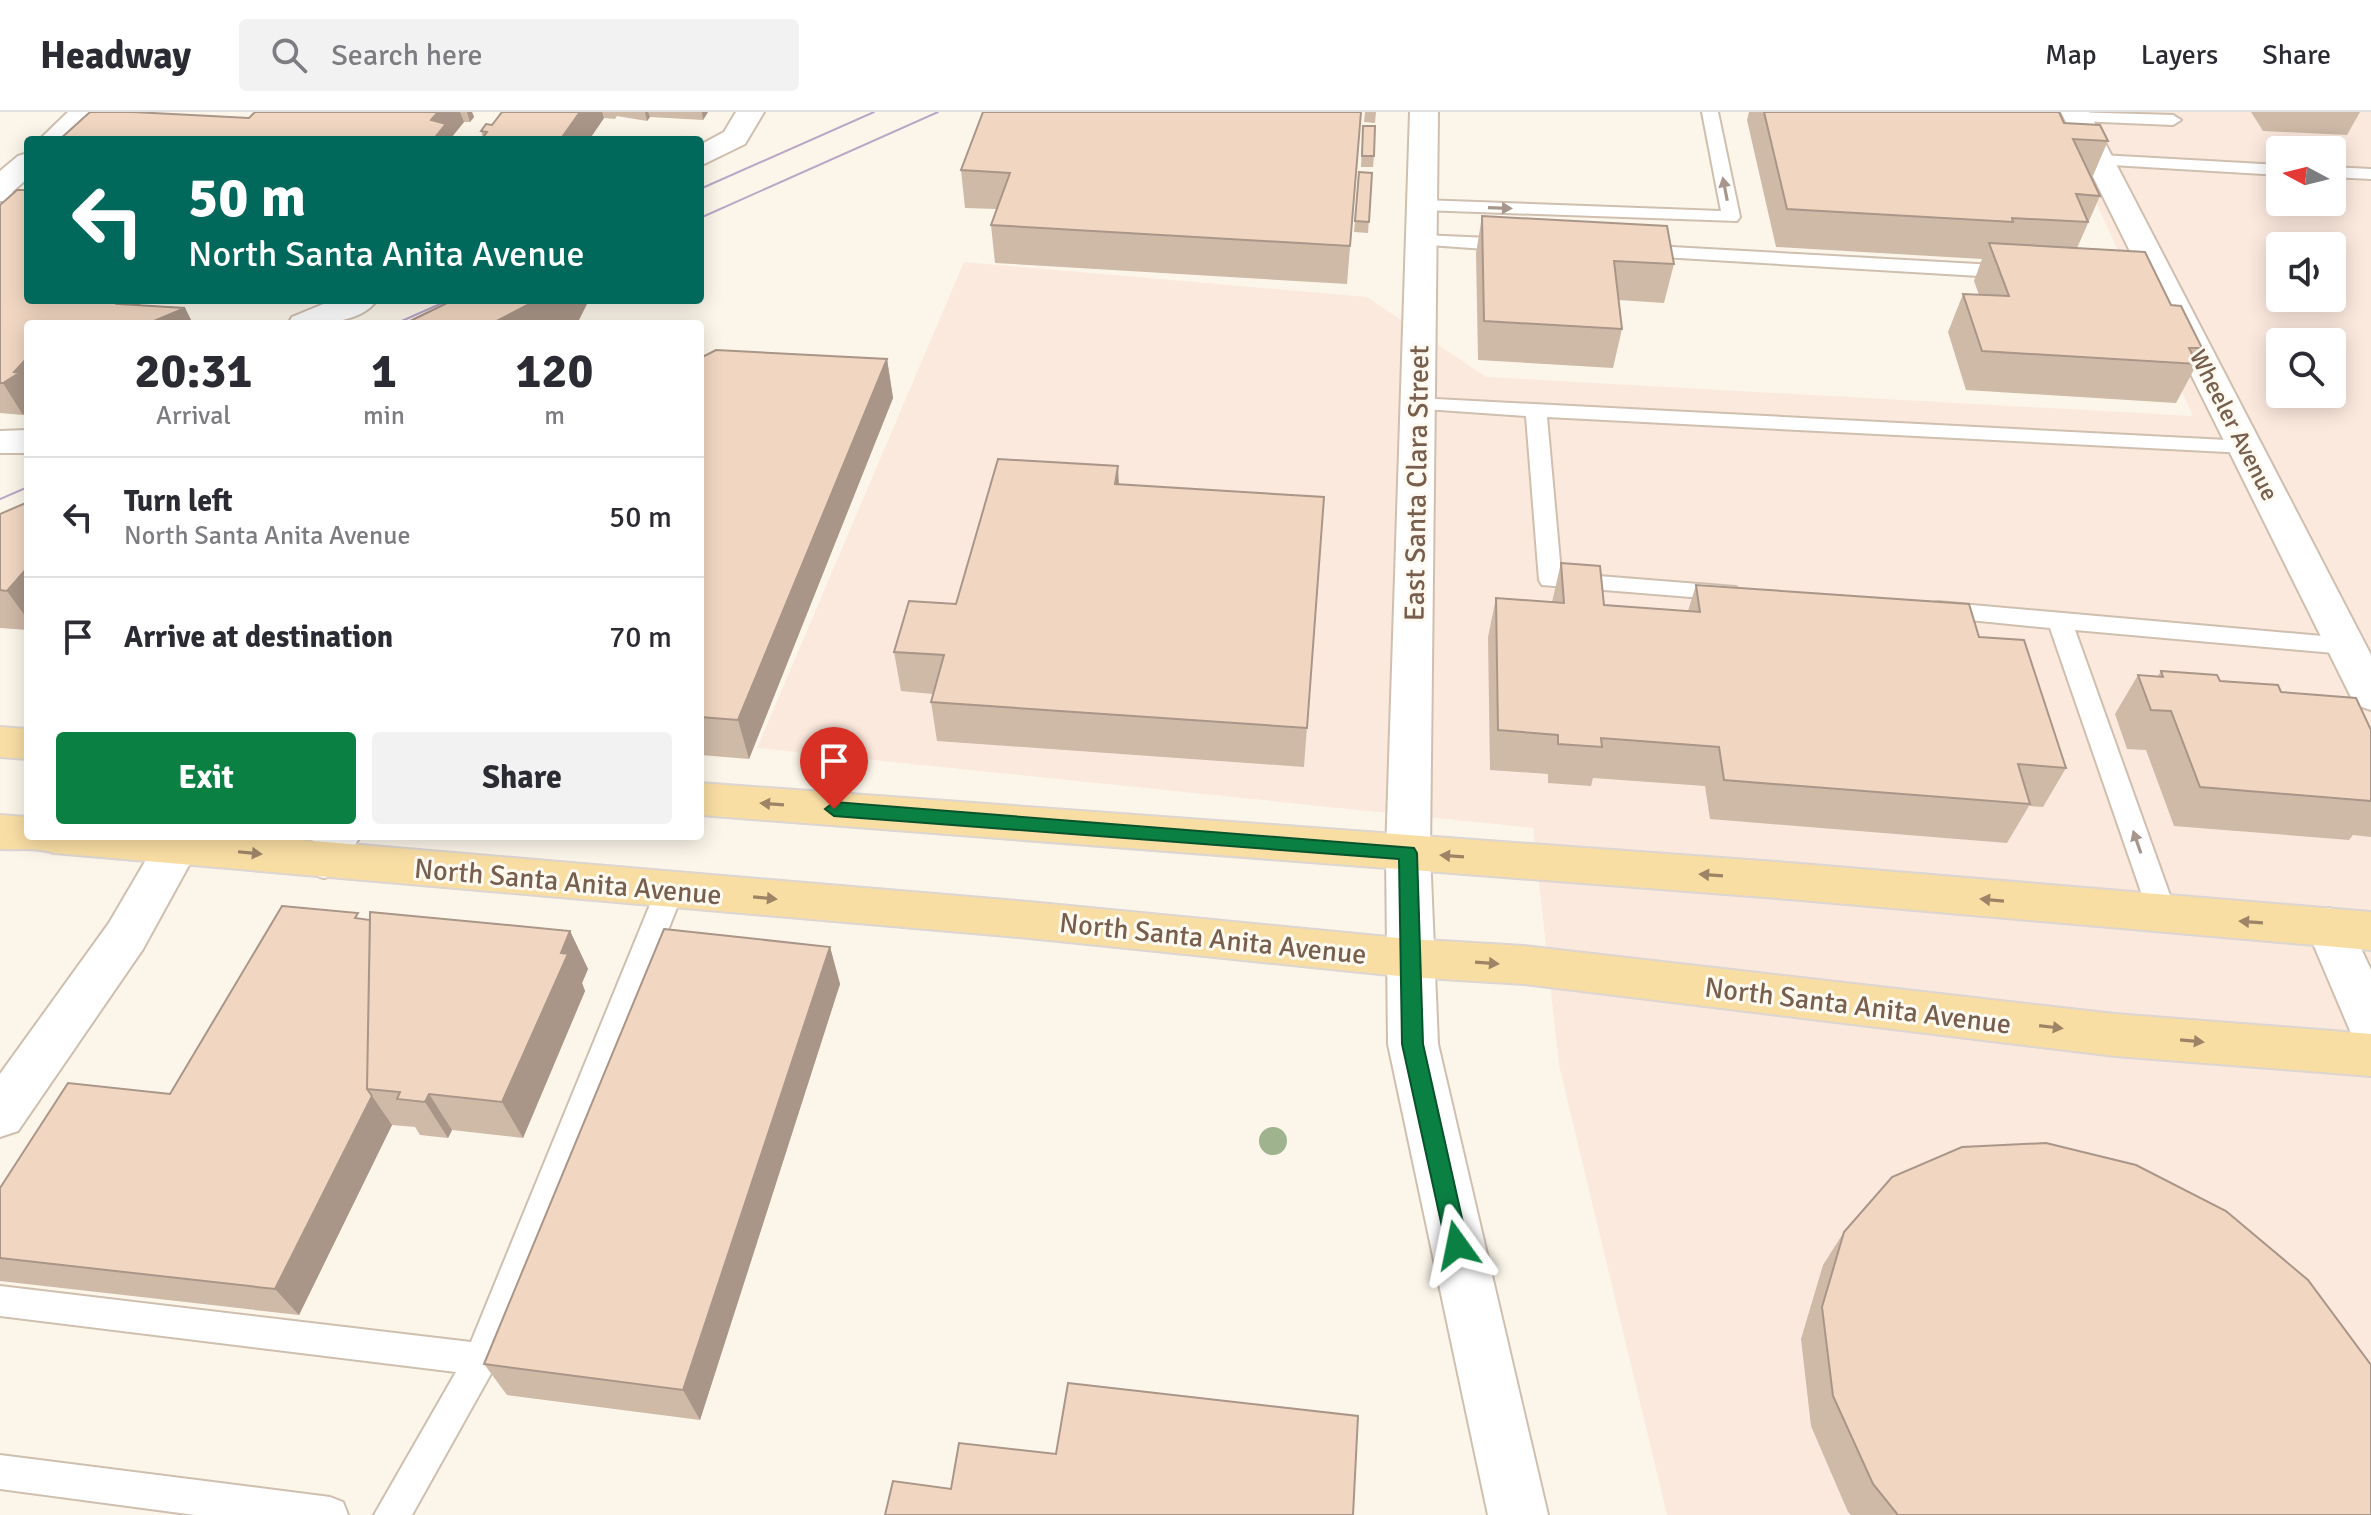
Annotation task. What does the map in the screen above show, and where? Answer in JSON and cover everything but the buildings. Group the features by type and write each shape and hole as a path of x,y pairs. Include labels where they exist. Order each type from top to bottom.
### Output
{"main road":[{"path":"0,742 24,744"},
{"path":"704,799 1789,881 2350,929"},
{"path":"0,832 24,834"},
{"name":"North Santa Anita Avenue","path":"155,840 331,848 670,890 1058,923 1409,958 1524,965 2115,1035 2371,1055"}],"street":[{"path":"58,136 85,112"},
{"path":"704,155 735,138 750,112"},
{"name":"East Santa Clara Street","path":"1424,112 1408,853 1413,1044 1518,1515"},
{"name":"Wheeler Avenue","path":"2076,114 2101,160 2145,278 2246,447 2371,695"},
{"path":"0,187 24,166"},
{"path":"314,320 352,304"},
{"path":"0,442 24,442"},
{"path":"0,1115 126,936 180,841"},
{"path":"2350,929 2371,1026"}],"lane":[{"path":"1421,223 1731,217 1710,112"},
{"path":"2076,114 2171,116"},
{"path":"2101,160 2266,169"},
{"path":"2346,173 2371,174"},
{"path":"0,196 24,199"},
{"path":"1421,223 1527,246"},
{"path":"1619,250 2037,274"},
{"path":"1417,404 2246,447"},
{"path":"1536,410 1550,580 1753,594"},
{"path":"1923,608 2345,646"},
{"path":"2060,622 2163,915"},
{"path":"392,1515 481,1359 670,890"},
{"path":"0,1301 481,1359"},
{"path":"0,1472 330,1515"}],"shaded area":[{"path":"2055,112 2371,112 2371,1515 1667,1515 1559,1065 1533,828 757,748 964,262 1367,297 1486,377 2193,416"}],"tram line":[{"path":"704,187 874,112"},
{"path":"704,216 938,112"},
{"path":"404,320 440,304"},
{"path":"0,499 24,489"}],"route":[{"path":"834,809 1408,853 1413,1044 1457,1245"}]}
